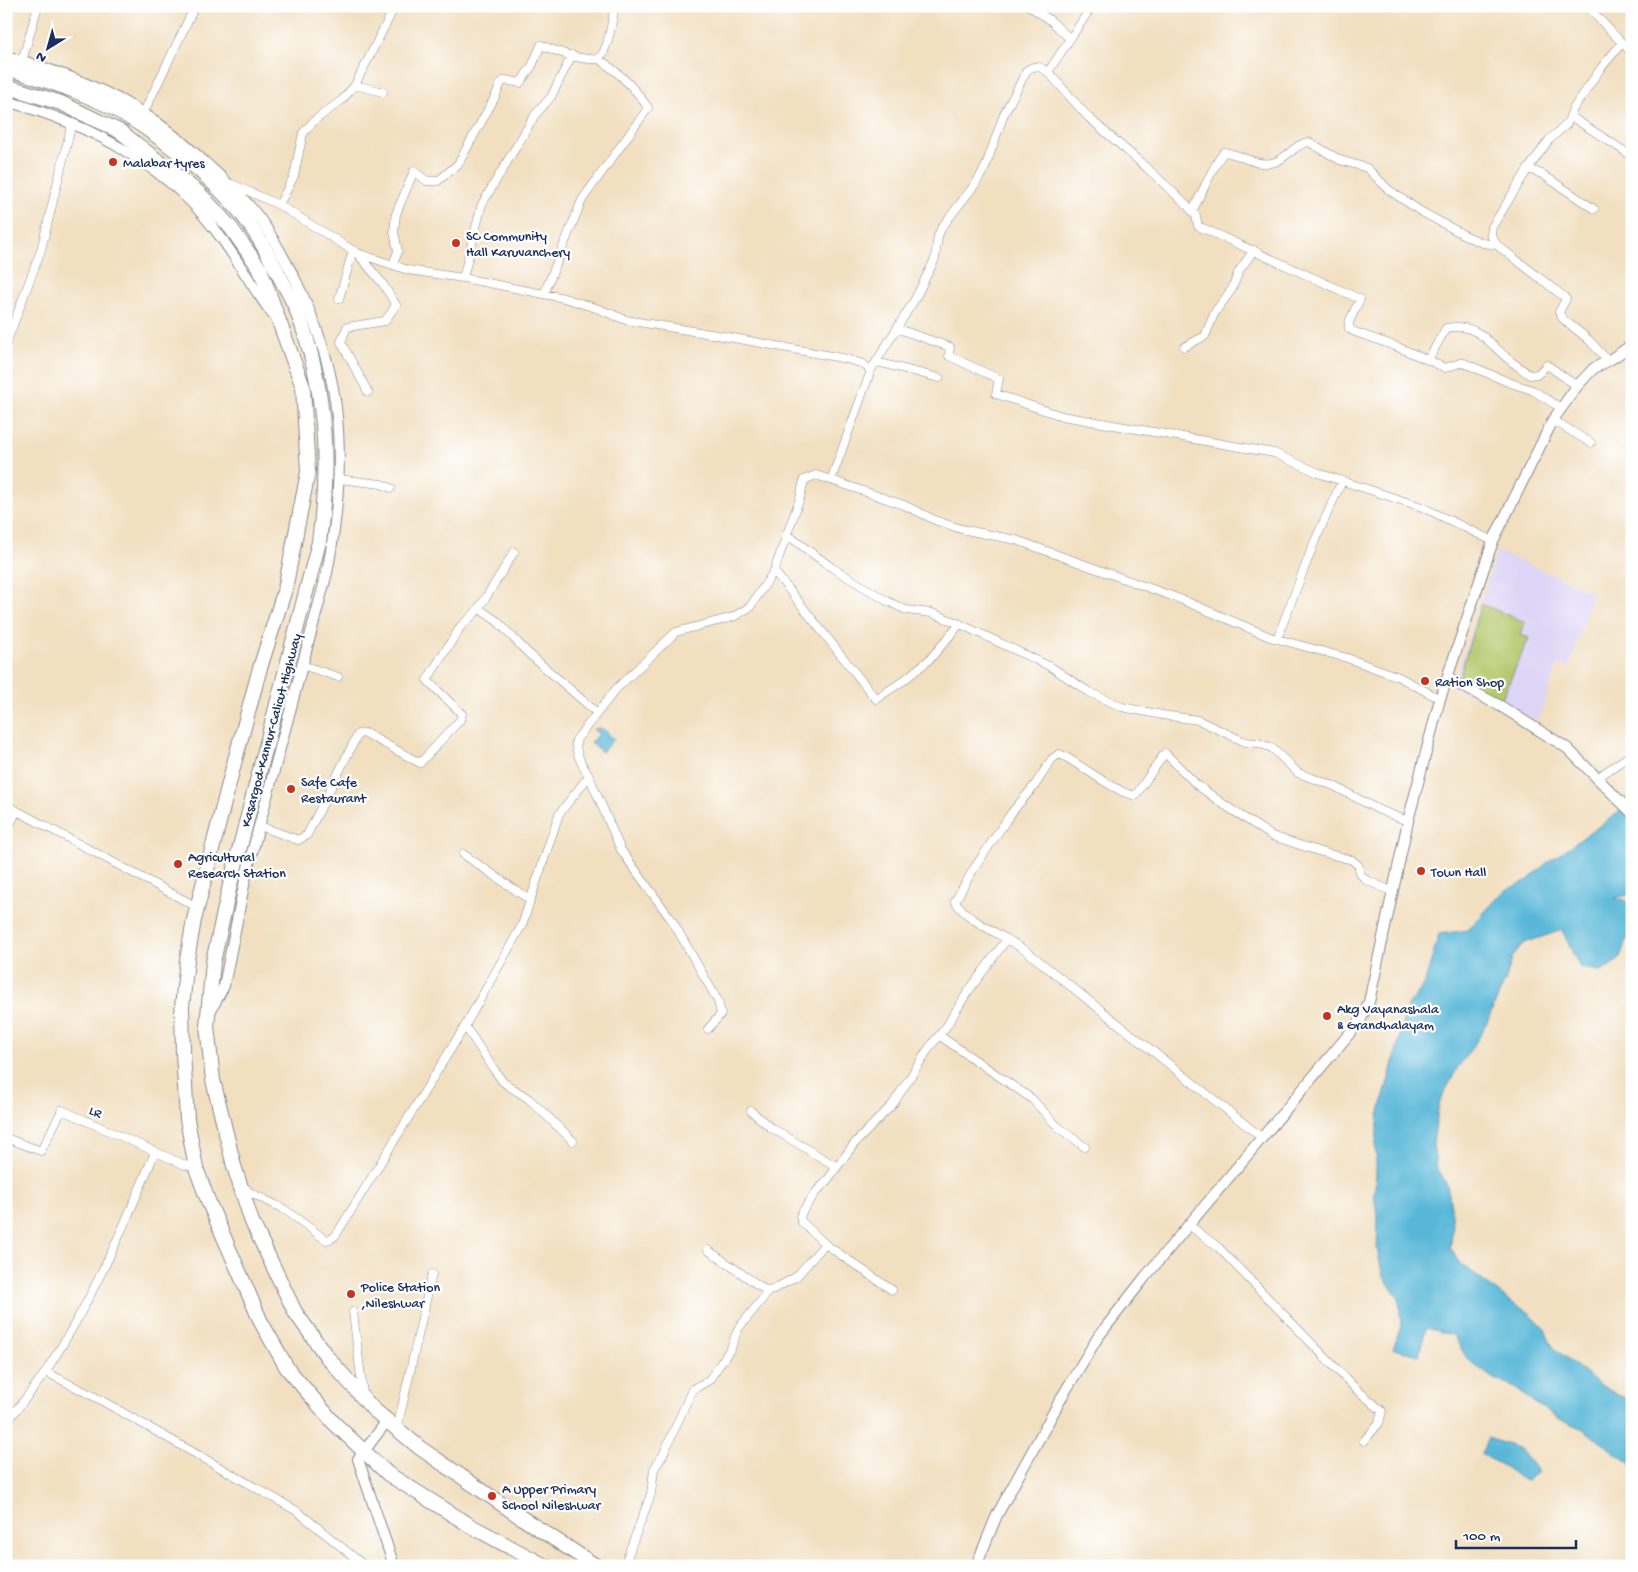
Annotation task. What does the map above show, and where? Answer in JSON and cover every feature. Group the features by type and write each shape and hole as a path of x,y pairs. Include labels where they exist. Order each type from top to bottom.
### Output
{"highway":[{"name":"Kasargod-Kannur-Calicut Highway","path":"6,68 44,79 94,99 132,119 201,172 236,207 268,255 297,310 313,360 322,407 326,458 324,504 319,542 230,885 213,962 207,1026 213,1080 252,1222 296,1312 327,1357 363,1398 420,1448 596,1566"},
{"name":"Kasargod-Kannur-Calicut Highway","path":"6,86 61,104 121,132 200,193 231,228 260,269 303,387 308,472 285,589 260,668 197,907 187,960 182,1007 183,1052 187,1119 196,1168 209,1203 262,1322 287,1368 334,1423 388,1474 471,1526 545,1566"}],"street":[{"path":"22,61 38,6"},
{"path":"143,114 195,6"},
{"path":"279,205 294,176 303,133 315,120 342,100 355,85 395,6"},
{"path":"599,59 609,35 615,6"},
{"path":"1029,6 1050,20 1070,39"},
{"path":"1048,72 1092,6"},
{"path":"1587,6 1632,53"},
{"path":"1608,361 1589,340 1562,318 1559,312 1566,299 1498,246 1491,235 1492,227 1528,169 1549,140 1566,124 1601,68 1622,43"},
{"path":"393,265 398,251 394,232 396,214 414,171 427,181 438,181 458,164 495,97 501,82 505,80 520,83 532,66 541,45 565,55 572,54 599,59 614,69 648,108 582,200 544,294"},
{"path":"463,278 482,204 535,115 551,97 572,54"},
{"path":"6,56 84,82 154,120 199,156 227,182 260,219 285,260 307,305 324,353 335,399 339,479 335,534 327,573 246,875 224,986 208,1017"},
{"path":"831,480 871,370 898,329 935,259 938,236 942,227 985,168 1004,114 1027,70 1033,66 1039,66 1048,72 1088,117 1147,168 1192,211 1196,216 1198,226 1360,299 1349,322 1349,329 1395,346 1445,368 1460,362 1464,363 1532,390 1562,408"},
{"path":"355,85 383,92"},
{"path":"6,101 32,108 72,123 115,144 160,175 191,201 222,238 254,290 281,326"},
{"path":"1570,116 1632,156"},
{"path":"6,344 41,250 72,123"},
{"path":"1192,211 1202,194 1208,176 1224,152 1260,164 1275,162 1304,142 1309,142 1340,160 1367,168 1389,190 1420,211 1483,243 1498,246"},
{"path":"1528,169 1542,174 1594,210"},
{"path":"227,182 279,205 355,252 408,270 463,278 564,298 626,320 847,359 863,364 871,370"},
{"path":"1184,346 1205,336 1215,312 1232,289 1239,271 1254,250"},
{"path":"339,299 355,252"},
{"path":"355,252 384,284 396,305 385,321 347,327 341,342 368,392"},
{"path":"1428,360 1446,328 1456,326 1467,327 1482,335 1506,357 1530,375 1538,374 1547,365 1577,386"},
{"path":"898,329 950,347 949,356 999,380 996,394 1062,416 1274,454 1321,474 1422,507 1493,541"},
{"path":"976,1566 997,1515 1098,1337 1261,1137 1360,1021 1366,1010 1370,1002 1408,821 1440,700 1493,541 1553,420 1577,386 1594,368 1632,345"},
{"path":"877,362 938,378"},
{"path":"1553,420 1591,443"},
{"path":"708,1028 721,1014 718,1001 673,922 620,850 589,776 580,762 575,745 576,740 596,712 616,689 676,632 733,617 750,607 774,571 800,498 804,480 816,475 904,505 937,521 961,529 1016,540 1180,599 1277,639 1347,658 1390,674 1440,700"},
{"path":"339,479 381,484 391,488"},
{"path":"1277,639 1314,543 1342,480"},
{"path":"786,534 831,567 887,601 906,610 932,613 960,624 1051,667 1089,692 1122,707 1198,720 1245,742 1258,743 1272,748 1298,773 1334,786 1379,810 1408,821"},
{"path":"260,826 298,840 307,836 358,734 365,733 420,764 460,720 462,714 427,680 461,626 478,608 514,552"},
{"path":"774,571 876,698 903,681 930,659 960,624"},
{"path":"478,608 497,621 527,652 596,712"},
{"path":"302,665 338,677"},
{"path":"1447,678 1502,707 1567,748 1632,814"},
{"path":"1261,1137 1025,950 980,924 958,907 955,901 973,870 1012,812 1052,759 1059,754 1123,792 1135,796 1165,753 1203,789 1272,836 1352,860 1358,865 1361,875 1366,880 1393,892"},
{"path":"1597,778 1632,754"},
{"path":"240,1183 251,1193 284,1209 326,1240 336,1235 465,1026 522,925 559,814 589,776"},
{"path":"6,805 197,907"},
{"path":"6,832 17,811"},
{"path":"463,854 530,900"},
{"path":"892,1290 825,1244 802,1222 800,1217 816,1192 838,1167 854,1144 893,1104 967,993 1007,940"},
{"path":"465,1026 494,1071 504,1082 529,1099 573,1141"},
{"path":"940,1036 1032,1098 1057,1126 1085,1147"},
{"name":"LR","path":"6,1138 40,1151 62,1110 185,1166 196,1168"},
{"path":"751,1111 770,1127 838,1167"},
{"path":"6,1423 46,1372 95,1288 155,1152"},
{"path":"1189,1225 1219,1248 1355,1388 1382,1411 1379,1423 1364,1441"},
{"path":"624,1566 651,1494 654,1469 663,1455 692,1390 710,1380 731,1348 738,1329 768,1292 796,1277 825,1244"},
{"path":"708,1250 768,1292"},
{"path":"394,1566 358,1459 392,1425 432,1274"},
{"path":"353,1312 363,1398"},
{"path":"46,1372 97,1398 296,1511 365,1566"}],"shaded area":[{"path":"1497,551 1593,592 1569,668 1558,664 1538,720 1453,687"}],"green space":[{"path":"1481,604 1525,622 1520,635 1529,638 1501,700 1458,682"}],"water":[{"path":"599,728 606,731 614,739 602,752 590,742 599,735 593,729"},
{"path":"1632,803 1632,894 1615,898 1632,903 1632,932 1626,941 1619,960 1601,971 1580,968 1562,930 1524,943 1512,958 1506,979 1482,1033 1458,1067 1439,1103 1433,1144 1436,1166 1447,1185 1451,1206 1453,1227 1450,1248 1462,1265 1512,1303 1530,1313 1544,1327 1553,1347 1600,1385 1632,1401 1632,1465 1583,1429 1558,1418 1515,1388 1491,1377 1468,1360 1453,1335 1426,1328 1419,1355 1393,1349 1401,1326 1399,1298 1383,1276 1377,1249 1378,1221 1374,1195 1379,1115 1408,1006 1424,985 1439,934 1468,930 1504,891 1528,880 1548,862"},
{"path":"1488,1438 1520,1449 1538,1472 1527,1481 1481,1454"}],"place":[{"name":"Malabar tyres","path":"113,162"},
{"name":"SC Community Hall Karuvanchery","path":"456,243"},
{"name":"Ration Shop","path":"1425,681"},
{"name":"Safe Cafe Restaurant","path":"291,789"},
{"name":"Agricultural Research Station","path":"178,864"},
{"name":"Town Hall","path":"1421,871"},
{"name":"Akg Vayanashala & Grandhalayam","path":"1327,1016"},
{"name":"Police Station ,Nileshwar","path":"351,1294"},
{"name":"A Upper Primary School Nileshwar","path":"492,1496"}]}
